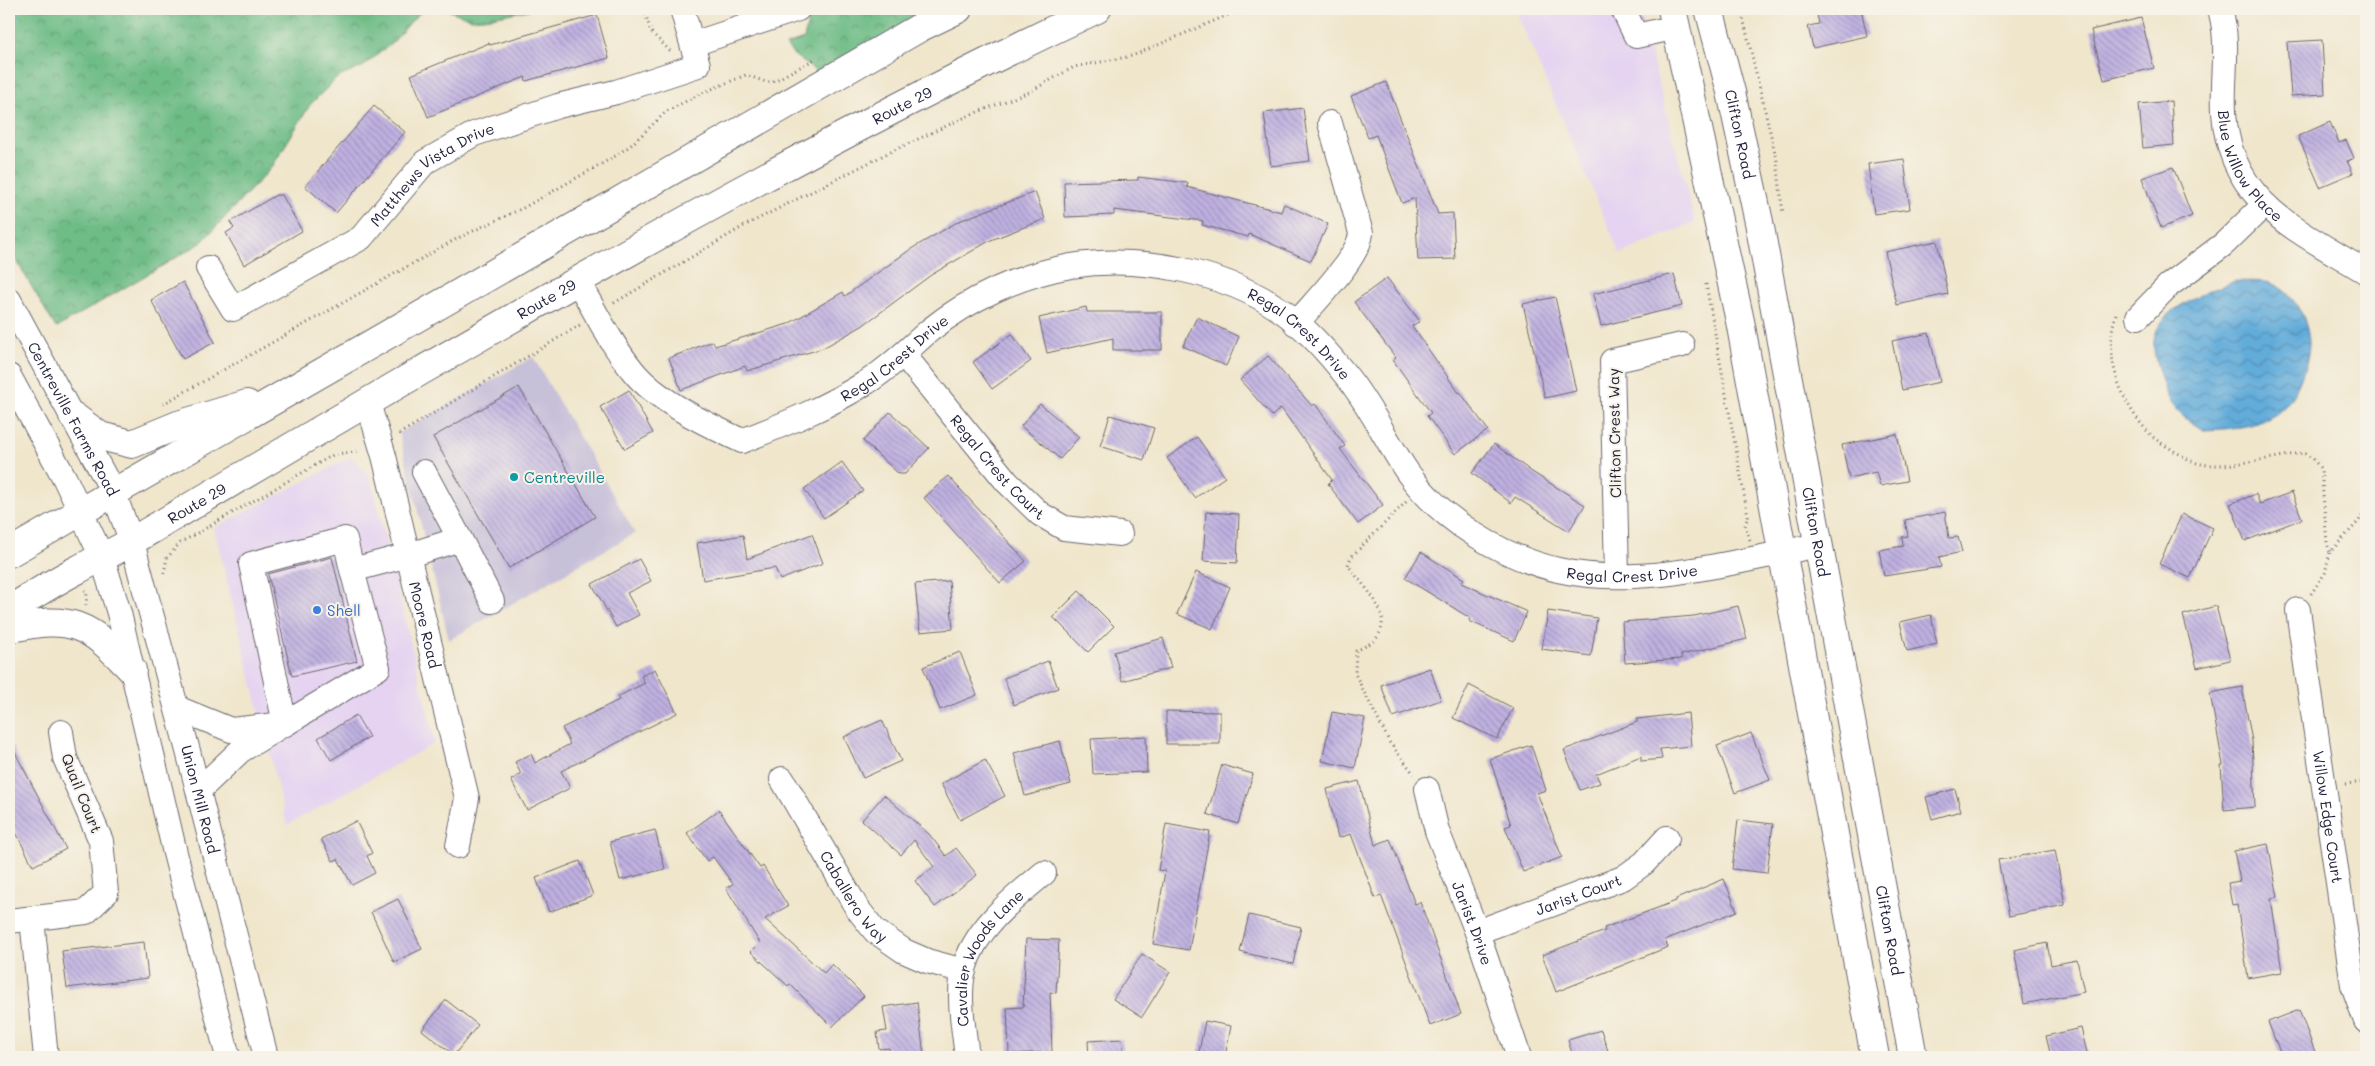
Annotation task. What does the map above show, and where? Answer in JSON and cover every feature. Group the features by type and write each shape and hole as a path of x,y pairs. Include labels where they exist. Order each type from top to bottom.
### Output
{"main road":[{"path":"9,553 919,28 958,9"},
{"name":"Route 29","path":"9,610 132,542 578,282 827,142 993,57 1097,9"},
{"name":"Clifton Road","path":"1709,9 1731,92 1759,222 1913,1057"},
{"path":"1674,18 1740,321 1876,1057"},
{"path":"73,416 100,436 132,444 178,425 296,389"},
{"path":"9,629 45,622 65,622 85,628 106,642 132,670"}],"street":[{"path":"682,9 696,54 798,9"},
{"path":"1623,9 1636,36 1674,18"},
{"name":"Blue Willow Place","path":"2220,9 2226,35 2224,112 2228,140 2244,178 2264,205 2278,218 2366,272"},
{"name":"Matthews Vista Drive","path":"208,268 233,309 361,238 425,162 474,134 558,106 616,92 696,54"},
{"path":"1296,324 1354,254 1360,239 1361,233 1335,147 1330,123"},
{"path":"2129,313 2224,244 2264,205"},
{"name":"Regal Crest Drive","path":"597,314 633,371 643,381 692,415 742,441 817,410 868,382 904,355 929,331 962,307 998,289 1032,275 1072,266 1113,262 1155,264 1197,273 1253,296 1282,311 1325,351 1347,376 1365,401 1400,460 1421,488 1443,511 1507,553 1559,570 1617,576 1658,576 1819,545"},
{"path":"578,282 597,314"},
{"name":"Centreville Farms Road","path":"9,300 113,492 132,542"},
{"name":"Clifton Crest Way","path":"1617,576 1612,361 1682,344"},
{"name":"Regal Crest Court","path":"904,355 1006,482 1040,514 1064,528 1120,534"},
{"path":"9,376 81,511 102,557 228,1057"},
{"name":"Moore Road","path":"368,403 409,556 467,798 458,846"},
{"path":"424,472 492,601"},
{"path":"199,790 240,751 285,724 378,668 345,539 251,564 285,724"},
{"path":"352,570 409,556 460,539"},
{"name":"Union Mill Road","path":"132,542 199,790 266,1057"},
{"name":"Willow Edge Court","path":"2298,610 2353,985 2366,1021"},
{"path":"177,708 231,730 285,724"},
{"name":"Quail Court","path":"9,921 86,912 106,893 101,841 65,758 61,732"},
{"name":"Caballero Way","path":"782,779 857,908 876,931 904,951 927,961 964,971"},
{"name":"Jarist Drive","path":"1427,789 1437,831 1477,932 1519,1057"},
{"name":"Jarist Court","path":"1477,932 1622,878 1644,863 1667,838"},
{"name":"Cavalier Woods Lane","path":"967,1057 961,993 969,954 1000,910 1044,873"},
{"path":"32,919 46,1057"}],"path":[{"path":"164,579 164,568 167,558 180,543 333,455 351,454 420,424 597,314 744,226 888,153 970,115 1029,92 1074,66 1132,56 1242,9"},
{"path":"156,408 458,238 510,215 564,187 631,145 658,118 679,104 746,75 766,82 772,82 823,54"},
{"path":"2129,313 2115,316 2112,344 2117,381 2129,409 2153,438 2187,459 2202,464 2240,462 2304,453 2314,459 2321,469 2327,543 2330,552 2326,573 2298,610"},
{"path":"1421,488 1351,557 1348,565 1380,608 1381,626 1379,636 1356,651 1355,674 1390,743 1427,789"},
{"path":"2330,552 2366,508"}],"shaded area":[{"path":"1515,9 1639,9 1695,222 1620,254"},
{"path":"533,357 635,533 449,640 399,433"},
{"path":"351,457 370,476 435,743 287,825 214,528"}],"green space":[{"path":"9,9 427,9 417,15 393,42 364,66 337,78 310,105 272,167 201,243 56,328 9,248"},
{"path":"444,9 534,9 472,19"},
{"path":"827,9 972,9 925,30 817,72 794,55 786,45 804,39 808,21"}],"water":[{"path":"2236,281 2270,283 2286,292 2303,316 2308,335 2308,353 2299,383 2283,409 2268,419 2250,425 2203,430 2181,414 2171,403 2158,369 2154,340 2158,329 2165,319 2175,310 2200,295"}],"building":[{"path":"1816,9 1861,9 1867,36 1813,48 1808,26 1819,24"},
{"path":"597,15 609,58 526,81 525,77 428,117 411,75 489,43 490,45"},
{"path":"2141,18 2154,68 2104,80 2091,30"},
{"path":"2322,40 2325,94 2291,96 2287,42"},
{"path":"1386,82 1438,214 1453,213 1455,259 1418,260 1415,198 1402,203 1376,135 1368,138 1351,96"},
{"path":"2171,101 2174,145 2143,148 2139,104"},
{"path":"374,106 405,132 336,213 305,186"},
{"path":"1303,108 1310,161 1271,166 1264,113"},
{"path":"2330,122 2339,143 2346,140 2354,158 2347,161 2353,173 2320,187 2298,136"},
{"path":"1904,159 1910,209 1874,214 1868,164"},
{"path":"2173,167 2192,216 2161,228 2142,178"},
{"path":"1138,177 1188,183 1187,187 1281,212 1284,204 1328,224 1311,261 1249,234 1248,237 1202,225 1203,221 1114,210 1114,215 1065,217 1064,182 1138,180"},
{"path":"1035,192 1045,219 991,240 931,275 862,326 823,348 747,371 745,366 681,390 669,358 713,341 715,346 788,324 843,292 845,296 911,249 959,221"},
{"path":"276,195 282,195 302,231 244,265 226,233 234,228 230,222"},
{"path":"1937,241 1948,294 1897,305 1885,252"},
{"path":"1674,274 1682,306 1601,326 1593,294"},
{"path":"1387,278 1420,321 1412,326 1459,393 1488,430 1455,454 1427,416 1431,413 1393,360 1396,358 1354,302"},
{"path":"183,282 215,342 183,359 151,300"},
{"path":"1555,297 1576,391 1545,398 1523,304"},
{"path":"1086,307 1087,312 1162,312 1162,350 1113,350 1113,338 1047,353 1039,318"},
{"path":"1197,317 1239,337 1226,366 1183,346"},
{"path":"1929,333 1940,382 1902,390 1892,341"},
{"path":"1012,334 1031,361 992,389 973,362"},
{"path":"1268,356 1312,406 1315,404 1345,446 1340,449 1383,505 1358,524 1328,484 1332,480 1281,408 1272,416 1240,380"},
{"name":"Centreville","path":"519,387 595,517 509,568 433,437"},
{"path":"629,390 653,433 625,449 600,407"},
{"path":"1040,404 1079,437 1060,459 1021,426"},
{"path":"890,412 929,448 905,474 899,474 863,441"},
{"path":"1110,415 1154,428 1144,460 1100,446"},
{"path":"1897,434 1907,481 1880,486 1876,472 1849,478 1842,445"},
{"path":"1197,437 1225,477 1195,498 1167,458"},
{"path":"1494,444 1532,472 1585,505 1569,531 1515,497 1511,503 1472,473"},
{"path":"842,462 863,491 824,518 804,489"},
{"path":"948,476 1026,561 1000,583 924,498"},
{"path":"2292,492 2302,519 2245,541 2230,504 2256,494 2260,504"},
{"path":"1206,512 1239,514 1237,563 1203,561"},
{"path":"1945,512 1949,538 1958,537 1962,552 1939,557 1941,567 1884,576 1879,550 1903,546 1902,537 1908,536 1905,520"},
{"path":"2182,514 2213,528 2190,578 2159,564"},
{"path":"812,534 823,563 780,580 775,568 703,580 697,543 743,535 747,559"},
{"path":"1421,552 1464,579 1461,583 1527,612 1514,641 1469,621 1470,618 1405,578"},
{"path":"332,557 357,661 292,676 268,574"},
{"path":"639,559 651,581 627,593 639,615 616,627 592,584"},
{"path":"1196,572 1230,587 1212,629 1177,614"},
{"path":"949,581 953,629 920,632 915,584"},
{"path":"1079,591 1114,626 1088,652 1053,617"},
{"path":"1738,606 1747,639 1681,655 1681,659 1625,663 1622,622 1694,616"},
{"path":"2216,606 2230,660 2197,668 2183,615"},
{"path":"1548,611 1597,618 1591,656 1542,649"},
{"path":"1931,615 1937,644 1907,651 1900,622"},
{"path":"1163,638 1171,668 1122,681 1114,652"},
{"path":"960,652 977,695 940,710 923,667"},
{"path":"1048,661 1058,688 1014,705 1004,678"},
{"path":"1430,668 1441,700 1393,717 1381,685"},
{"path":"655,669 677,713 561,771 570,788 527,810 511,780 521,774 515,762 531,754 535,763 570,744 562,728 619,700 617,697 645,683 641,676"},
{"path":"1469,685 1513,708 1497,739 1453,718"},
{"path":"2242,687 2252,741 2255,807 2224,810 2221,765 2223,765 2210,693"},
{"path":"1166,711 1220,712 1220,744 1166,744"},
{"path":"1332,712 1365,718 1355,768 1322,761"},
{"path":"1688,713 1691,746 1660,749 1662,759 1641,761 1641,756 1596,774 1600,783 1580,790 1564,750 1637,722 1637,719"},
{"path":"356,715 369,737 331,760 318,738"},
{"path":"882,720 901,761 863,778 844,737"},
{"path":"1751,733 1770,780 1735,793 1717,746"},
{"path":"1146,736 1147,772 1093,774 1091,739"},
{"path":"9,741 66,849 33,866 9,819"},
{"path":"1060,741 1071,784 1025,796 1014,753"},
{"path":"1531,745 1546,790 1537,793 1562,857 1523,872 1505,827 1511,825 1490,759"},
{"path":"985,760 1005,796 960,820 941,784"},
{"path":"1222,765 1253,774 1238,824 1207,814"},
{"path":"1359,781 1375,845 1390,839 1415,904 1420,902 1461,1014 1430,1026 1381,895 1375,898 1351,834 1338,838 1327,789"},
{"path":"1955,789 1961,811 1932,819 1926,797"},
{"path":"884,795 929,834 946,856 956,848 977,875 935,907 915,881 934,867 914,840 901,855 862,820"},
{"path":"719,810 760,868 763,866 788,906 765,919 824,973 832,964 864,996 832,1027 790,984 788,986 751,952 760,943 726,888 733,884 713,857 707,861 687,833"},
{"path":"1738,820 1773,824 1767,873 1732,869"},
{"path":"356,821 372,853 367,856 375,873 352,885 338,859 333,861 321,839"},
{"path":"1166,824 1210,832 1189,950 1153,944 1165,871 1158,870"},
{"path":"655,830 665,869 620,880 610,842"},
{"path":"2268,844 2278,897 2271,898 2282,972 2248,978 2237,904 2232,905 2228,883 2240,881 2234,851"},
{"path":"2055,850 2065,905 2009,916 1998,860"},
{"path":"580,861 593,895 549,912 536,878"},
{"path":"1724,879 1737,911 1665,940 1668,947 1556,992 1542,955 1605,931 1604,928 1676,901 1676,899"},
{"path":"398,899 422,949 394,962 371,912"},
{"path":"1249,915 1301,927 1293,964 1240,952"},
{"path":"1026,939 1059,940 1056,993 1050,992 1052,1052 1009,1054 1007,1008 1023,1007"},
{"path":"144,942 148,978 67,988 62,951"},
{"path":"2047,943 2051,965 2077,960 2084,992 2024,1004 2014,950"},
{"path":"1142,954 1170,972 1142,1017 1113,999"},
{"path":"446,1000 478,1025 454,1055 422,1030"},
{"path":"917,1002 924,1055 890,1057 889,1048 879,1049 877,1032 887,1031 883,1007"},
{"path":"2299,1010 2317,1057 2282,1057 2268,1022"},
{"path":"1205,1021 1231,1026 1225,1057 1198,1057"},
{"path":"2081,1028 2088,1057 2051,1057 2046,1036"},
{"path":"1601,1030 1610,1057 1573,1057 1568,1040"},
{"path":"1122,1039 1124,1057 1089,1057 1088,1041"}],"waterway":[{"path":"9,28 18,9"},
{"path":"9,50 12,81 9,100"}],"place":[{"name":"Centreville","path":"514,477"},
{"name":"Shell","path":"317,610"}]}
